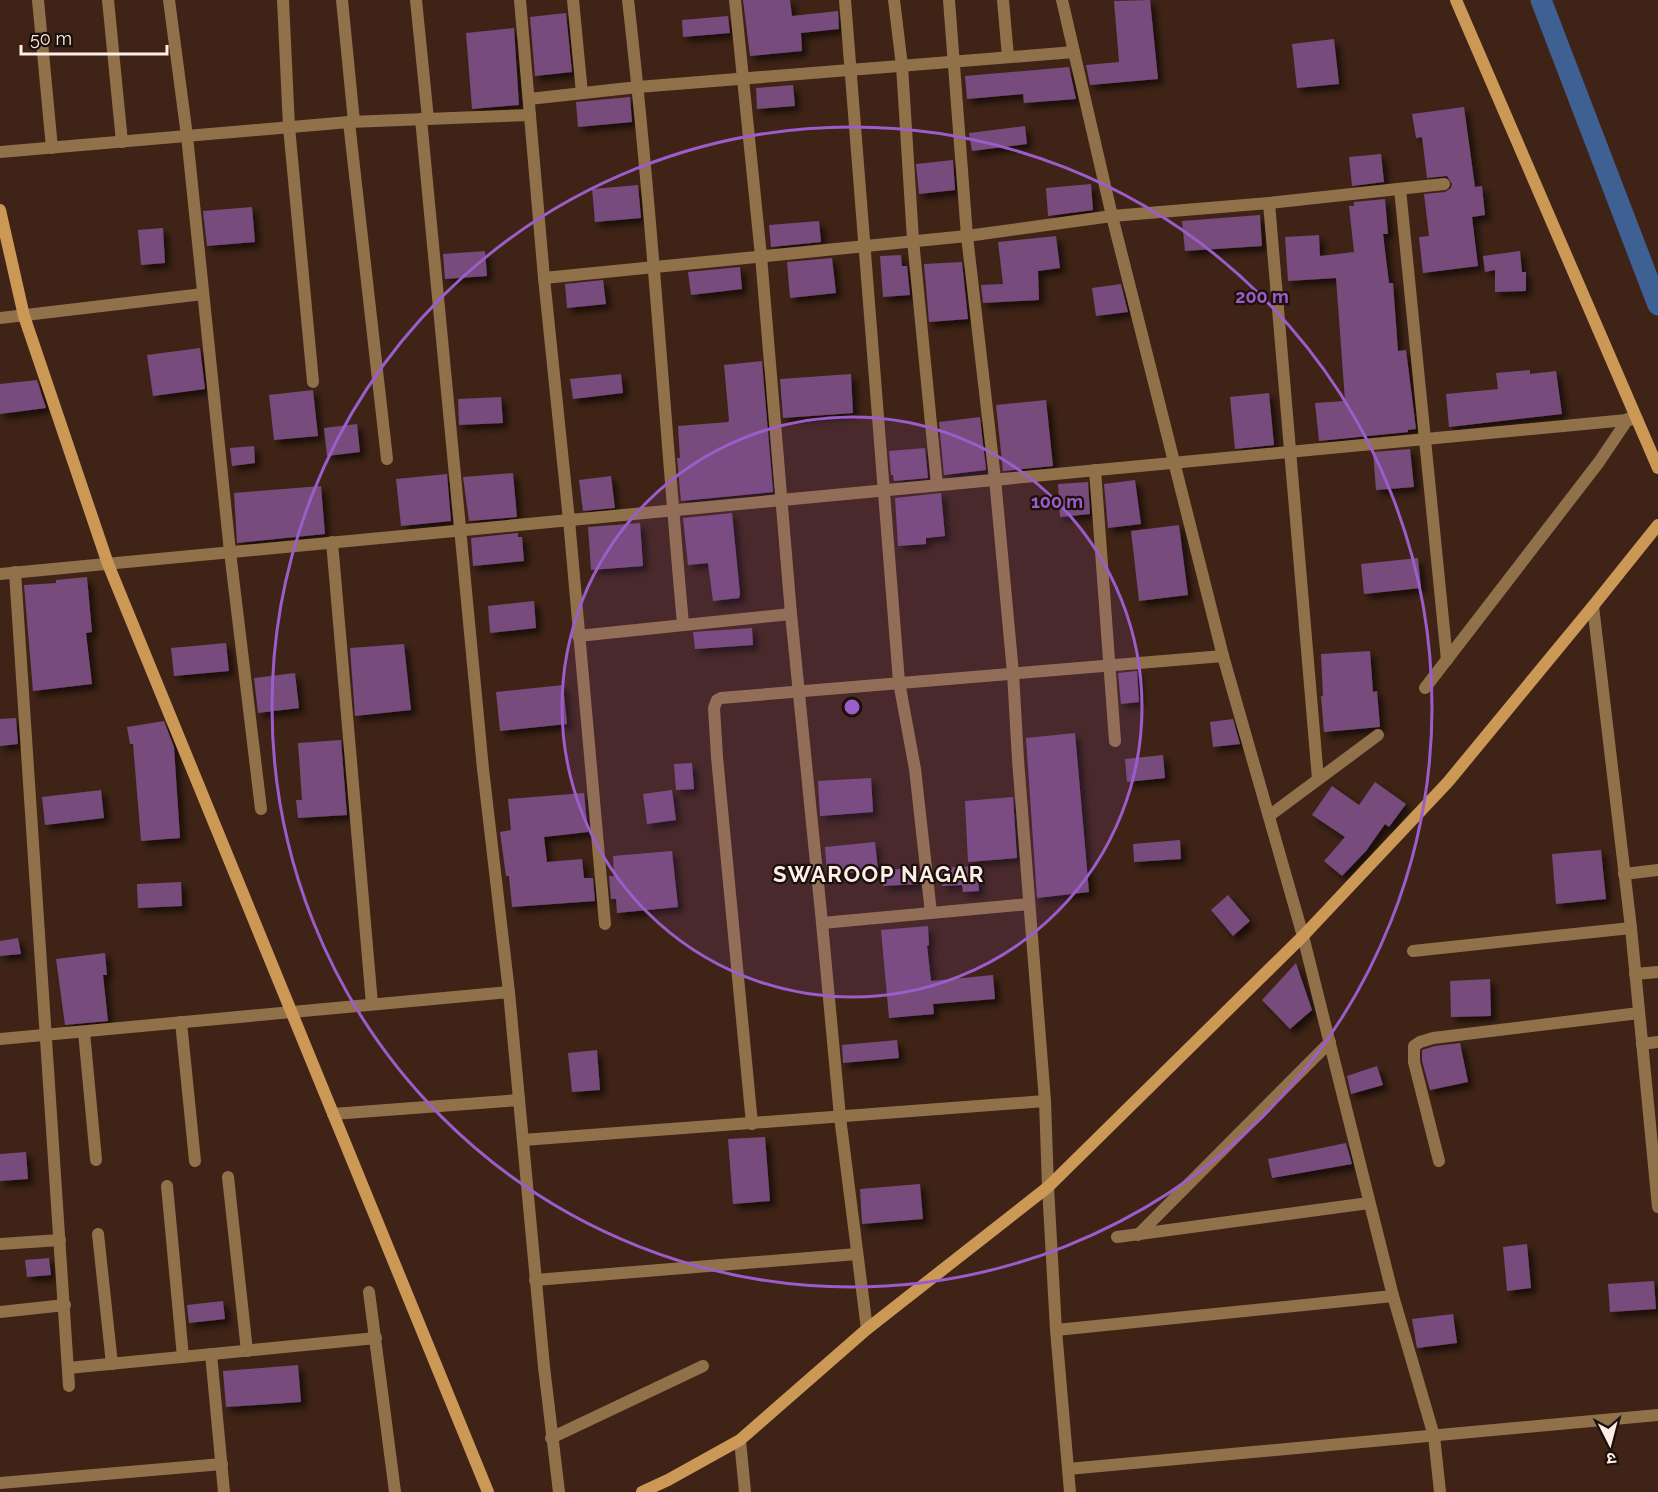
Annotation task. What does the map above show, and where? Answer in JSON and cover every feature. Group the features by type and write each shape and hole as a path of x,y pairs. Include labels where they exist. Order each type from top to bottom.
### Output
{"street":[{"path":"38,0 52,148"},
{"path":"108,0 122,142"},
{"path":"169,0 187,136 230,552 261,809"},
{"path":"283,0 289,127 313,382"},
{"path":"342,0 351,122 387,459"},
{"path":"416,0 424,119 483,770 519,1100 551,1438 559,1492"},
{"path":"520,0 605,924"},
{"path":"573,0 582,93"},
{"path":"628,0 638,87 683,624"},
{"path":"735,0 761,256 792,614 840,1117 867,1329"},
{"path":"844,0 899,682 915,769 931,913"},
{"path":"894,0 902,66 913,240 937,485"},
{"path":"949,0 967,236 995,480 1013,673 1017,760 1045,1101 1056,1330 1070,1492"},
{"path":"1003,0 1008,57"},
{"path":"1066,0 1062,0 1112,216 1223,656 1303,936 1393,1296 1434,1436 1440,1492"},
{"path":"1456,0 1632,419 1658,468"},
{"path":"529,99 638,87 1074,52"},
{"path":"0,152 351,122 530,115"},
{"path":"544,278 967,236 1112,216 1269,203 1444,184"},
{"path":"1400,189 1447,660"},
{"path":"1269,203 1318,779"},
{"path":"0,210 24,316 108,564 488,1492"},
{"path":"0,318 203,294"},
{"path":"0,574 1632,419"},
{"path":"1425,688 1632,419"},
{"path":"1095,470 1115,741"},
{"path":"642,1492 740,1440 867,1329 1048,1186 1303,936 1448,782 1658,525"},
{"path":"332,542 372,1004"},
{"path":"15,572 69,1386"},
{"path":"1593,606 1635,974 1658,1207"},
{"path":"578,636 792,614"},
{"path":"752,1124 717,758 714,703 721,698 799,690 1223,656"},
{"path":"1269,816 1378,735"},
{"path":"1624,874 1658,870"},
{"path":"822,923 1029,904"},
{"path":"1413,951 1630,928"},
{"path":"1635,974 1658,972"},
{"path":"0,1039 508,992"},
{"path":"1439,1161 1414,1062 1414,1046 1433,1038 1639,1013"},
{"path":"181,1022 195,1161"},
{"path":"84,1032 96,1160"},
{"path":"1138,1235 1330,1042"},
{"path":"1642,1044 1658,1042"},
{"path":"333,1114 519,1100"},
{"path":"523,1140 1045,1101"},
{"path":"228,1177 247,1351"},
{"path":"167,1186 183,1357"},
{"path":"1117,1237 1369,1203"},
{"path":"98,1234 112,1364"},
{"path":"0,1244 60,1239"},
{"path":"536,1280 857,1254"},
{"path":"369,1292 395,1492"},
{"path":"1056,1330 1393,1296"},
{"path":"0,1312 65,1305"},
{"path":"68,1368 376,1338"},
{"path":"211,1354 225,1492"},
{"path":"551,1438 703,1366"},
{"path":"1068,1469 1658,1415"},
{"path":"740,1440 745,1492"},
{"path":"0,1484 222,1464"}],"building":[{"path":"743,0 790,0 792,16 838,11 839,29 801,33 802,51 750,56"},
{"path":"1150,0 1158,79 1090,85 1086,65 1119,62 1114,1"},
{"path":"566,13 572,72 535,76 530,17"},
{"path":"728,16 730,33 683,37 682,20"},
{"path":"514,28 519,105 472,109 466,33"},
{"path":"1334,39 1339,84 1297,88 1292,44"},
{"path":"1069,67 1076,99 1024,103 1023,94 967,99 965,76"},
{"path":"793,85 795,106 757,109 756,88"},
{"path":"630,97 632,122 578,127 576,102"},
{"path":"1464,107 1475,187 1482,186 1485,215 1472,217 1478,266 1423,273 1419,237 1429,236 1424,194 1445,192 1451,188 1452,184 1447,176 1427,178 1422,137 1416,138 1412,114"},
{"path":"1025,126 1027,144 972,151 969,133"},
{"path":"1381,154 1384,182 1352,186 1349,157"},
{"path":"953,160 955,190 919,194 916,164"},
{"path":"1091,184 1093,210 1048,216 1046,188"},
{"path":"638,185 641,218 595,222 592,189"},
{"path":"1385,199 1388,234 1383,234 1389,283 1393,283 1398,351 1406,350 1416,429 1408,430 1408,432 1319,441 1315,403 1345,401 1336,278 1288,281 1285,237 1319,235 1320,256 1354,252 1349,206 1354,206 1354,202"},
{"path":"252,207 255,242 207,246 203,211"},
{"path":"1260,215 1262,246 1185,251 1182,221"},
{"path":"819,221 821,242 771,247 769,225"},
{"path":"163,228 165,263 141,265 138,230"},
{"path":"1056,236 1060,268 1038,271 1039,300 983,303 981,285 1003,284 998,242"},
{"path":"485,251 487,276 445,279 443,254"},
{"path":"1520,251 1522,272 1526,272 1526,291 1495,292 1495,270 1485,272 1483,256"},
{"path":"901,255 902,266 907,266 910,295 883,297 880,256"},
{"path":"832,258 836,293 790,298 787,262"},
{"path":"962,262 968,319 929,322 924,264"},
{"path":"740,267 742,289 691,295 688,272"},
{"path":"603,280 606,304 567,308 565,284"},
{"path":"1121,284 1128,312 1096,316 1092,288"},
{"path":"200,348 205,389 153,396 147,355"},
{"path":"762,361 773,492 681,501 677,458 680,458 678,426 728,422 724,365"},
{"path":"1530,370 1530,374 1556,371 1562,414 1449,427 1446,394 1498,389 1496,373"},
{"path":"621,374 623,393 573,399 570,379"},
{"path":"851,374 853,413 783,418 780,379"},
{"path":"37,380 46,408 0,414 0,384"},
{"path":"313,390 318,436 274,440 269,395"},
{"path":"1269,393 1274,445 1235,449 1230,397"},
{"path":"501,397 503,423 459,425 458,399"},
{"path":"1046,400 1053,466 1003,471 996,405"},
{"path":"980,417 986,470 944,475 939,422"},
{"path":"357,424 360,452 327,456 324,428"},
{"path":"254,446 255,463 232,466 230,448"},
{"path":"925,448 928,478 894,481 891,475 889,451"},
{"path":"1410,449 1414,487 1376,490 1373,452"},
{"path":"513,473 517,517 469,521 463,477"},
{"path":"447,474 451,521 401,526 396,479"},
{"path":"611,476 615,508 583,511 579,480"},
{"path":"1135,480 1141,524 1108,528 1104,484"},
{"path":"1088,482 1090,514 1060,517 1058,484"},
{"path":"321,486 325,534 237,543 234,493"},
{"path":"941,493 945,536 926,538 926,544 898,546 895,498"},
{"path":"732,513 740,594 739,598 713,601 708,563 688,565 683,518"},
{"path":"640,523 643,566 591,570 588,527"},
{"path":"1179,525 1188,595 1139,601 1131,531"},
{"path":"518,533 518,537 522,537 524,561 473,566 471,538"},
{"path":"1418,558 1421,588 1364,594 1361,564"},
{"path":"87,577 92,632 86,633 92,684 33,691 24,585 56,583 56,580"},
{"path":"534,601 536,628 490,633 488,606"},
{"path":"752,628 753,645 695,649 693,632"},
{"path":"226,643 229,671 174,676 171,648"},
{"path":"404,644 411,710 355,716 350,648"},
{"path":"1370,651 1373,692 1377,691 1380,727 1324,732 1321,654"},
{"path":"1137,671 1139,702 1121,704 1118,673"},
{"path":"295,673 299,708 258,713 254,678"},
{"path":"563,685 567,724 500,731 496,692"},
{"path":"16,718 18,744 0,746 0,719"},
{"path":"1233,719 1240,744 1213,747 1210,722"},
{"path":"164,721 174,747 180,838 141,841 133,744 130,744 127,727"},
{"path":"1075,733 1089,892 1037,898 1026,738"},
{"path":"341,740 347,815 298,818 296,800 302,800 298,743"},
{"path":"1163,755 1165,778 1127,782 1125,759"},
{"path":"692,763 694,789 676,790 674,764"},
{"path":"871,778 873,812 820,816 818,781"},
{"path":"1375,782 1406,804 1389,827 1385,824 1366,851 1342,876 1324,861 1345,837 1312,815 1332,786 1359,805"},
{"path":"101,790 104,818 45,825 42,797"},
{"path":"672,790 676,820 647,824 643,794"},
{"path":"584,793 588,832 544,837 547,862 582,859 584,878 593,878 595,901 512,907 509,876 506,876 500,832 511,830 508,799"},
{"path":"1013,797 1017,858 968,862 965,801"},
{"path":"1180,840 1181,859 1134,862 1133,844"},
{"path":"875,842 878,870 827,875 825,847"},
{"path":"1601,850 1606,899 1556,904 1552,854"},
{"path":"672,851 678,907 617,913 616,899 611,899 609,876 614,876 613,856"},
{"path":"977,866 979,891 963,892 962,885 942,886 941,868"},
{"path":"918,868 919,884 883,886 882,870"},
{"path":"181,882 182,906 138,908 137,884"},
{"path":"1228,895 1250,921 1233,936 1211,910"},
{"path":"928,926 929,945 927,946 931,981 993,975 995,999 933,1004 934,1014 889,1018 881,930"},
{"path":"18,938 21,954 0,956 0,941"},
{"path":"105,953 107,975 103,975 108,1021 65,1025 56,959"},
{"path":"1296,963 1312,1010 1290,1029 1262,1000"},
{"path":"1490,979 1491,1016 1451,1017 1450,981"},
{"path":"897,1040 899,1058 843,1063 842,1045"},
{"path":"1460,1043 1468,1082 1430,1090 1422,1061 1422,1050"},
{"path":"597,1050 600,1090 572,1092 568,1053"},
{"path":"1377,1066 1383,1085 1351,1094 1347,1076"},
{"path":"765,1137 770,1201 733,1204 728,1139"},
{"path":"1346,1143 1352,1164 1272,1178 1268,1159"},
{"path":"26,1152 28,1179 0,1181 0,1154"},
{"path":"920,1184 923,1219 862,1224 860,1189"},
{"path":"1527,1244 1531,1288 1507,1291 1503,1247"},
{"path":"49,1258 51,1275 27,1277 25,1260"},
{"path":"1654,1281 1656,1309 1610,1312 1608,1284"},
{"path":"223,1301 225,1319 189,1323 187,1305"},
{"path":"1453,1314 1457,1343 1417,1348 1412,1319"},
{"path":"298,1365 301,1402 226,1407 223,1371"}],"waterway":[{"path":"1541,0 1658,305"}],"district":[{"name":"SWAROOP NAGAR","path":"879,874"}]}
